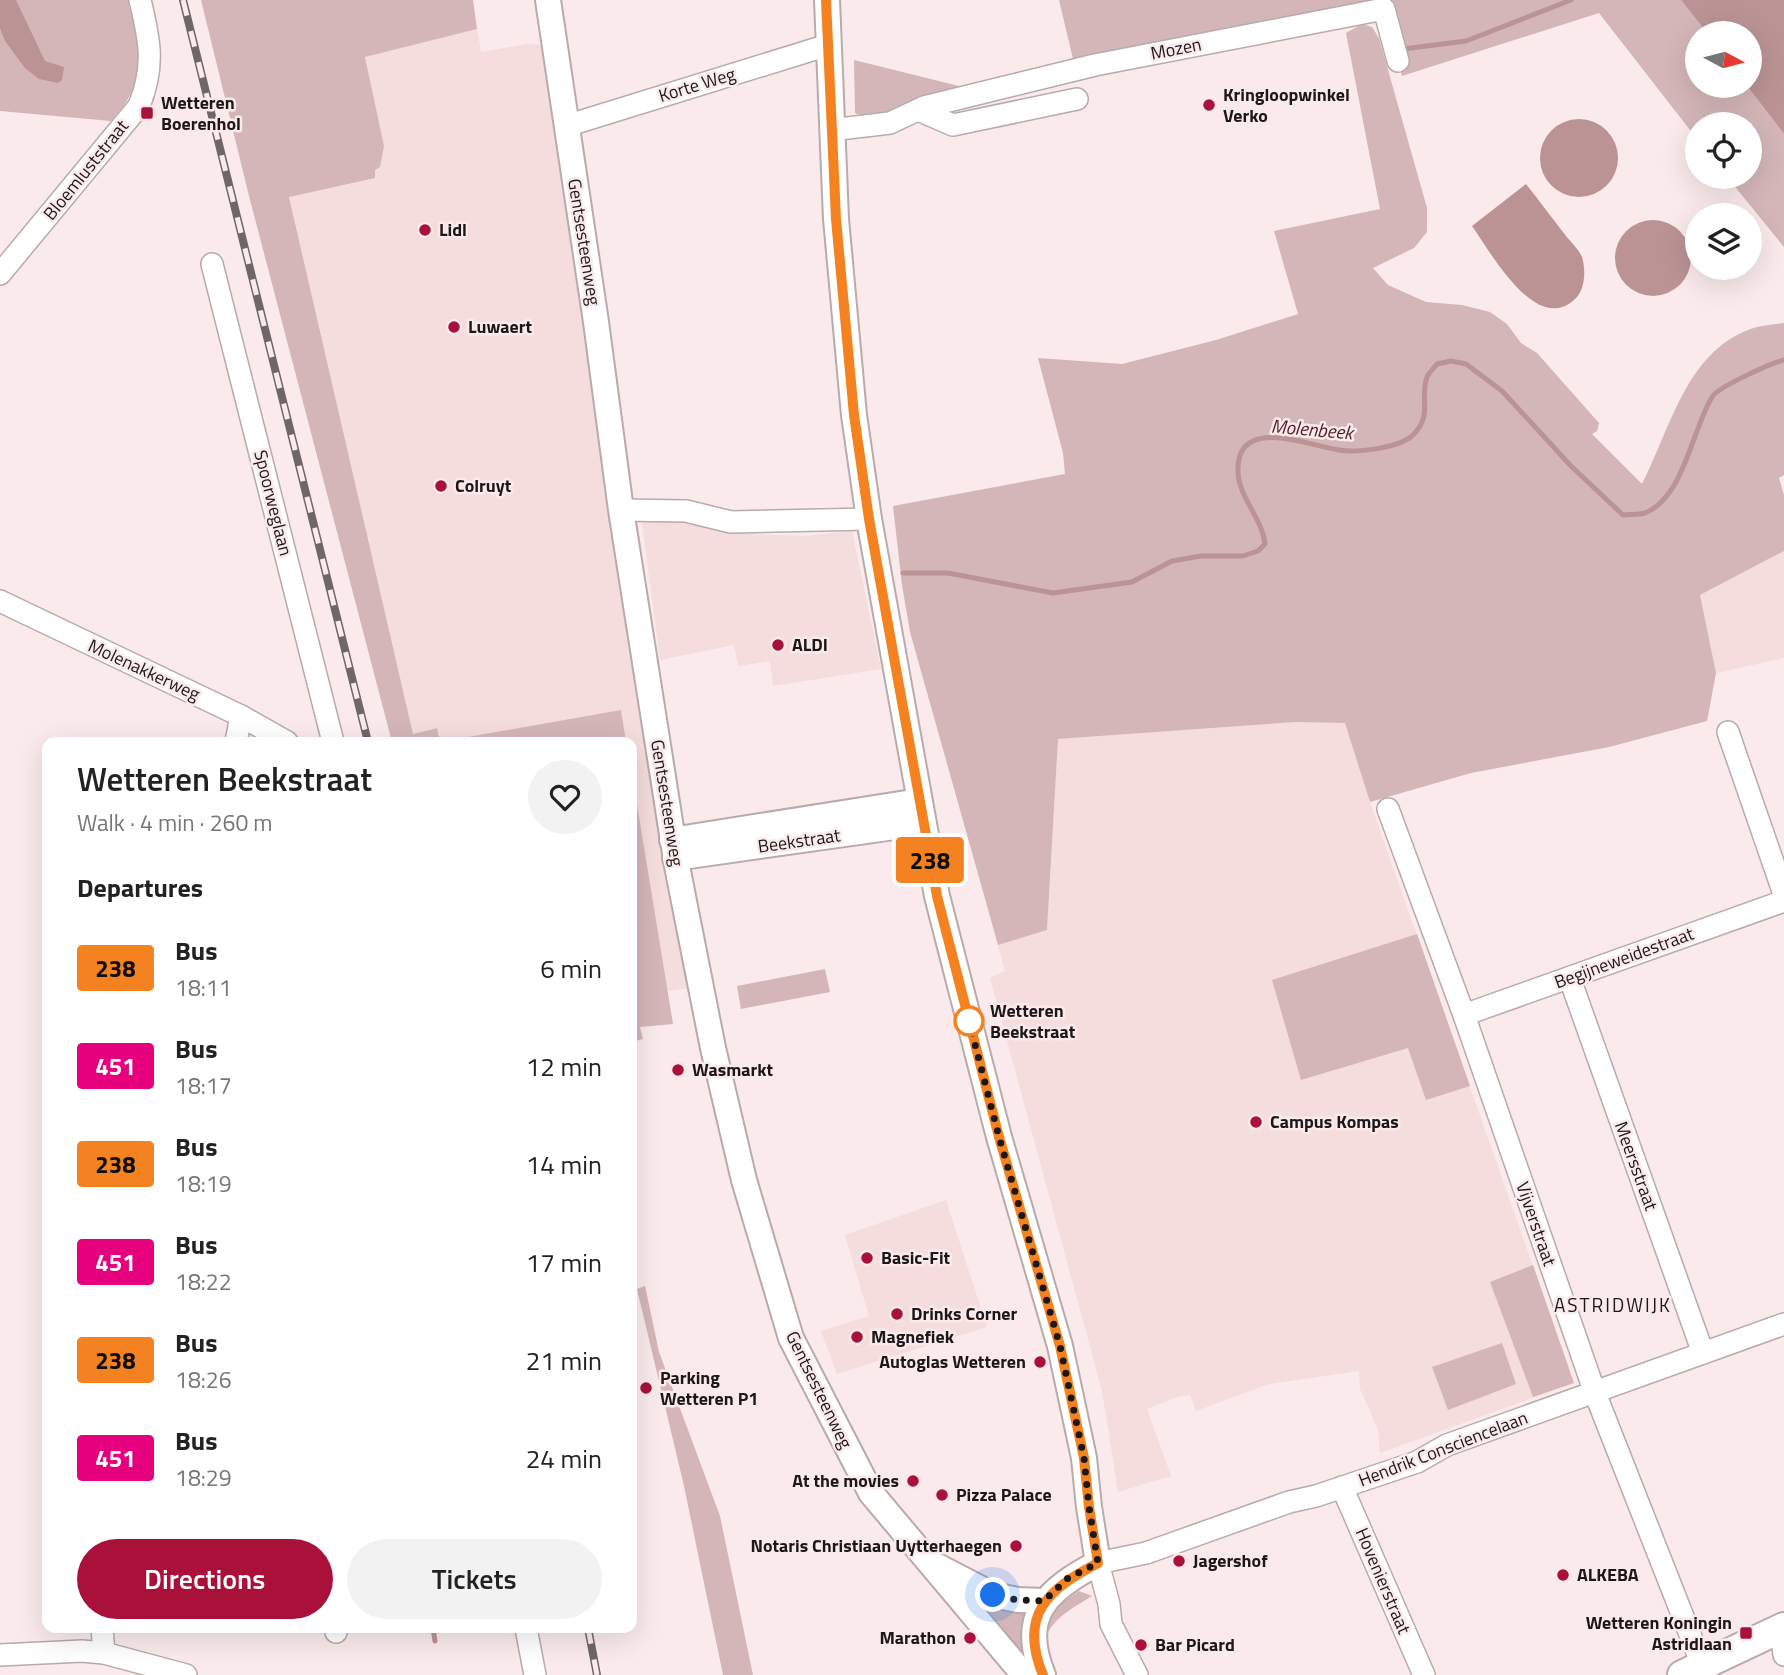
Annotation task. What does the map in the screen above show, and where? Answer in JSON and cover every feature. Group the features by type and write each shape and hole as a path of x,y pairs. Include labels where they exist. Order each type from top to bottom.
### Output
{"main road":[{"path":"1697,1672 1783,1637"}],"street":[{"name":"Bloemluststraat","path":"0,274 139,106 148,82 151,55 141,0"},
{"name":"Gentsesteenweg","path":"548,0 621,510 674,849 713,1048 744,1180 791,1338 871,1493 1024,1675"},
{"path":"827,0 831,130 854,415 869,519 921,812 937,896 999,1137 1060,1346 1084,1458 1098,1563 1109,1604 1111,1624 1137,1675"},
{"name":"Mozen","path":"831,130 890,122 918,110 1095,65 1384,9 1398,61"},
{"name":"Korte Weg","path":"566,126 828,45"},
{"path":"918,110 953,125 1077,99"},
{"name":"Spoorweglaan","path":"212,264 332,737"},
{"path":"621,510 686,511 731,522 869,519"},
{"name":"Molenakkerweg","path":"0,601 241,716 278,737"},
{"path":"237,737 241,716"},
{"path":"1728,732 1784,894"},
{"name":"Vijverstraat","path":"1388,809 1464,1015 1595,1393 1697,1672"},
{"name":"Beekstraat","path":"674,849 921,812"},
{"name":"Begijneweidestraat","path":"1464,1015 1784,901"},
{"name":"Meersstraat","path":"1570,979 1703,1353"},
{"name":"Hendrik Consciencelaan","path":"1098,1563 1146,1553 1289,1502 1417,1462 1447,1445 1784,1324"},
{"name":"Hovenierstraat","path":"1342,1487 1424,1675"},
{"name":"Gentsesteenweg","path":"926,1561 993,1595 1044,1601"},
{"path":"1043,1675 1037,1662 1034,1629 1044,1601 1068,1578 1098,1563"},
{"path":"102,1633 104,1653"},
{"path":"527,1633 535,1675"},
{"path":"0,1655 82,1651 104,1653 186,1675"}],"shaded area":[{"path":"0,0 128,0 139,50 139,64 132,92 111,121 0,111"},
{"path":"0,0 16,0 45,61 64,67 62,80 58,83 39,79 25,68 5,41 0,28"},
{"path":"201,0 473,0 477,29 365,57 384,146 380,167 375,170 375,178 289,197 413,734 437,728 439,737 391,737 249,196"},
{"path":"1059,0 1681,0 1698,21 1685,21 1685,98 1756,98 1784,134 1784,247 1762,220 1762,203 1748,203 1737,189 1762,189 1762,112 1685,112 1685,124 1599,13 1402,76 1387,18 1221,31 1073,59"},
{"path":"1681,0 1784,0 1784,134 1756,98 1762,98 1762,21 1698,21"},
{"path":"1362,24 1372,27 1379,38 1427,208 1427,232 1414,248 1373,268 1388,285 1426,302 1462,305 1490,312 1507,324 1521,343 1537,353 1599,423 1597,431 1592,434 1642,484 1684,392 1697,371 1714,352 1733,337 1757,327 1784,323 1784,475 1779,478 1784,495 1784,551 1700,595 1716,673 1707,721 1609,747 1471,773 1370,802 1345,723 1295,722 1058,739 1047,930 998,945 910,632 893,506 1065,474 1063,453 1038,358 1122,364 1216,340 1298,314 1274,231 1380,209 1346,33"},
{"path":"477,29 481,52 527,44 545,45 618,552 688,988 637,996 637,737 439,737 436,728 413,734 289,196 375,178 375,170 384,146 365,57"},
{"path":"854,60 963,87 908,108 865,116 855,113"},
{"path":"1579,119 1594,122 1611,136 1618,158 1615,173 1601,190 1579,197 1564,194 1547,180 1540,158 1543,143 1557,126"},
{"path":"1526,184 1582,257 1584,273 1581,290 1576,298 1561,307 1546,307 1516,286 1472,226"},
{"path":"1653,220 1667,223 1684,237 1685,277 1680,285 1667,293 1653,296 1639,293 1626,285 1618,272 1615,258 1618,244 1626,231 1639,223"},
{"path":"680,515 710,526 747,534 804,536 852,531 881,669 773,686 770,661 738,666 734,645 660,660 641,516"},
{"path":"1784,551 1784,658 1716,673 1700,595"},
{"path":"621,710 625,737 468,737"},
{"name":"Campus Kompas","path":"1295,722 1346,723 1370,802 1574,1383 1380,1453 1378,1430 1360,1389 1359,1371 1269,1384 1196,1411 1190,1395 1177,1397 1147,1409 1171,1476 1118,1492 1102,1391 990,978 1005,971 998,945 1047,930 1058,739"},
{"path":"637,804 673,1024 640,1027 643,1039 637,1041"},
{"path":"1417,934 1470,1086 1426,1100 1408,1048 1301,1080 1272,980"},
{"path":"825,969 830,992 741,1009 737,986"},
{"path":"946,1200 987,1327 837,1374 821,1331 869,1316 845,1235"},
{"path":"1533,1265 1574,1383 1533,1397 1490,1282"},
{"path":"645,1286 659,1352 720,1516 753,1675 723,1675 684,1486 637,1289"},
{"path":"1502,1343 1516,1384 1448,1410 1432,1367"},
{"path":"1079,1591 1092,1596 1066,1612 1047,1634 1044,1634 1048,1612"},
{"path":"985,1602 1031,1609 1026,1653 1019,1653 979,1607"}],"waterway":[{"path":"1403,49 1466,41 1571,0"},
{"name":"Molenbeek","path":"903,573 948,573 1053,593 1132,582 1172,561 1201,556 1243,556 1258,551 1265,544 1263,534 1241,488 1238,469 1241,453 1250,443 1262,438 1278,438 1347,451 1377,449 1397,444 1412,436 1423,421 1428,375 1437,364 1451,361 1466,364 1502,391 1571,466 1623,515 1645,513 1658,505 1678,478 1712,397 1757,370 1784,360"},
{"path":"434,1633 435,1641"}],"railway":[{"path":"183,0 367,737"},
{"path":"589,1633 597,1675"}],"bus line":[{"name":"238","path":"826,0 836,219 854,415 869,519 937,896 999,1137 1060,1346 1084,1458 1098,1563 1068,1578 1044,1601 1034,1629 1037,1662 1043,1675"}],"place":[{"name":"Kringloopwinkel Verko","path":"1209,105"},
{"name":"Wetteren Boerenhol","path":"147,113"},
{"name":"Lidl","path":"425,230"},
{"name":"Luwaert","path":"454,327"},
{"name":"Colruyt","path":"441,486"},
{"name":"ALDI","path":"778,645"},
{"name":"Wetteren Beekstraat","path":"969,1021"},
{"name":"Wasmarkt","path":"678,1070"},
{"name":"Campus Kompas","path":"1256,1122"},
{"name":"Basic-Fit","path":"867,1258"},
{"name":"Drinks Corner","path":"897,1314"},
{"name":"Magnefiek","path":"857,1337"},
{"name":"Autoglas Wetteren","path":"1040,1362"},
{"name":"Parking Wetteren P1","path":"646,1388"},
{"name":"At the movies","path":"913,1481"},
{"name":"Pizza Palace","path":"942,1495"},
{"name":"Notaris Christiaan Uytterhaegen","path":"1016,1546"},
{"name":"Jagershof","path":"1179,1561"},
{"name":"ALKEBA","path":"1563,1575"},
{"name":"Wetteren Koningin Astridlaan","path":"1746,1633"},
{"name":"Marathon","path":"970,1638"},
{"name":"Bar Picard","path":"1141,1645"}],"district":[{"name":"ASTRIDWIJK","path":"1613,1305"}],"route":[{"path":"969,1021 999,1137 1060,1346 1084,1458 1098,1563 1068,1578 1044,1601 993,1595"}]}
